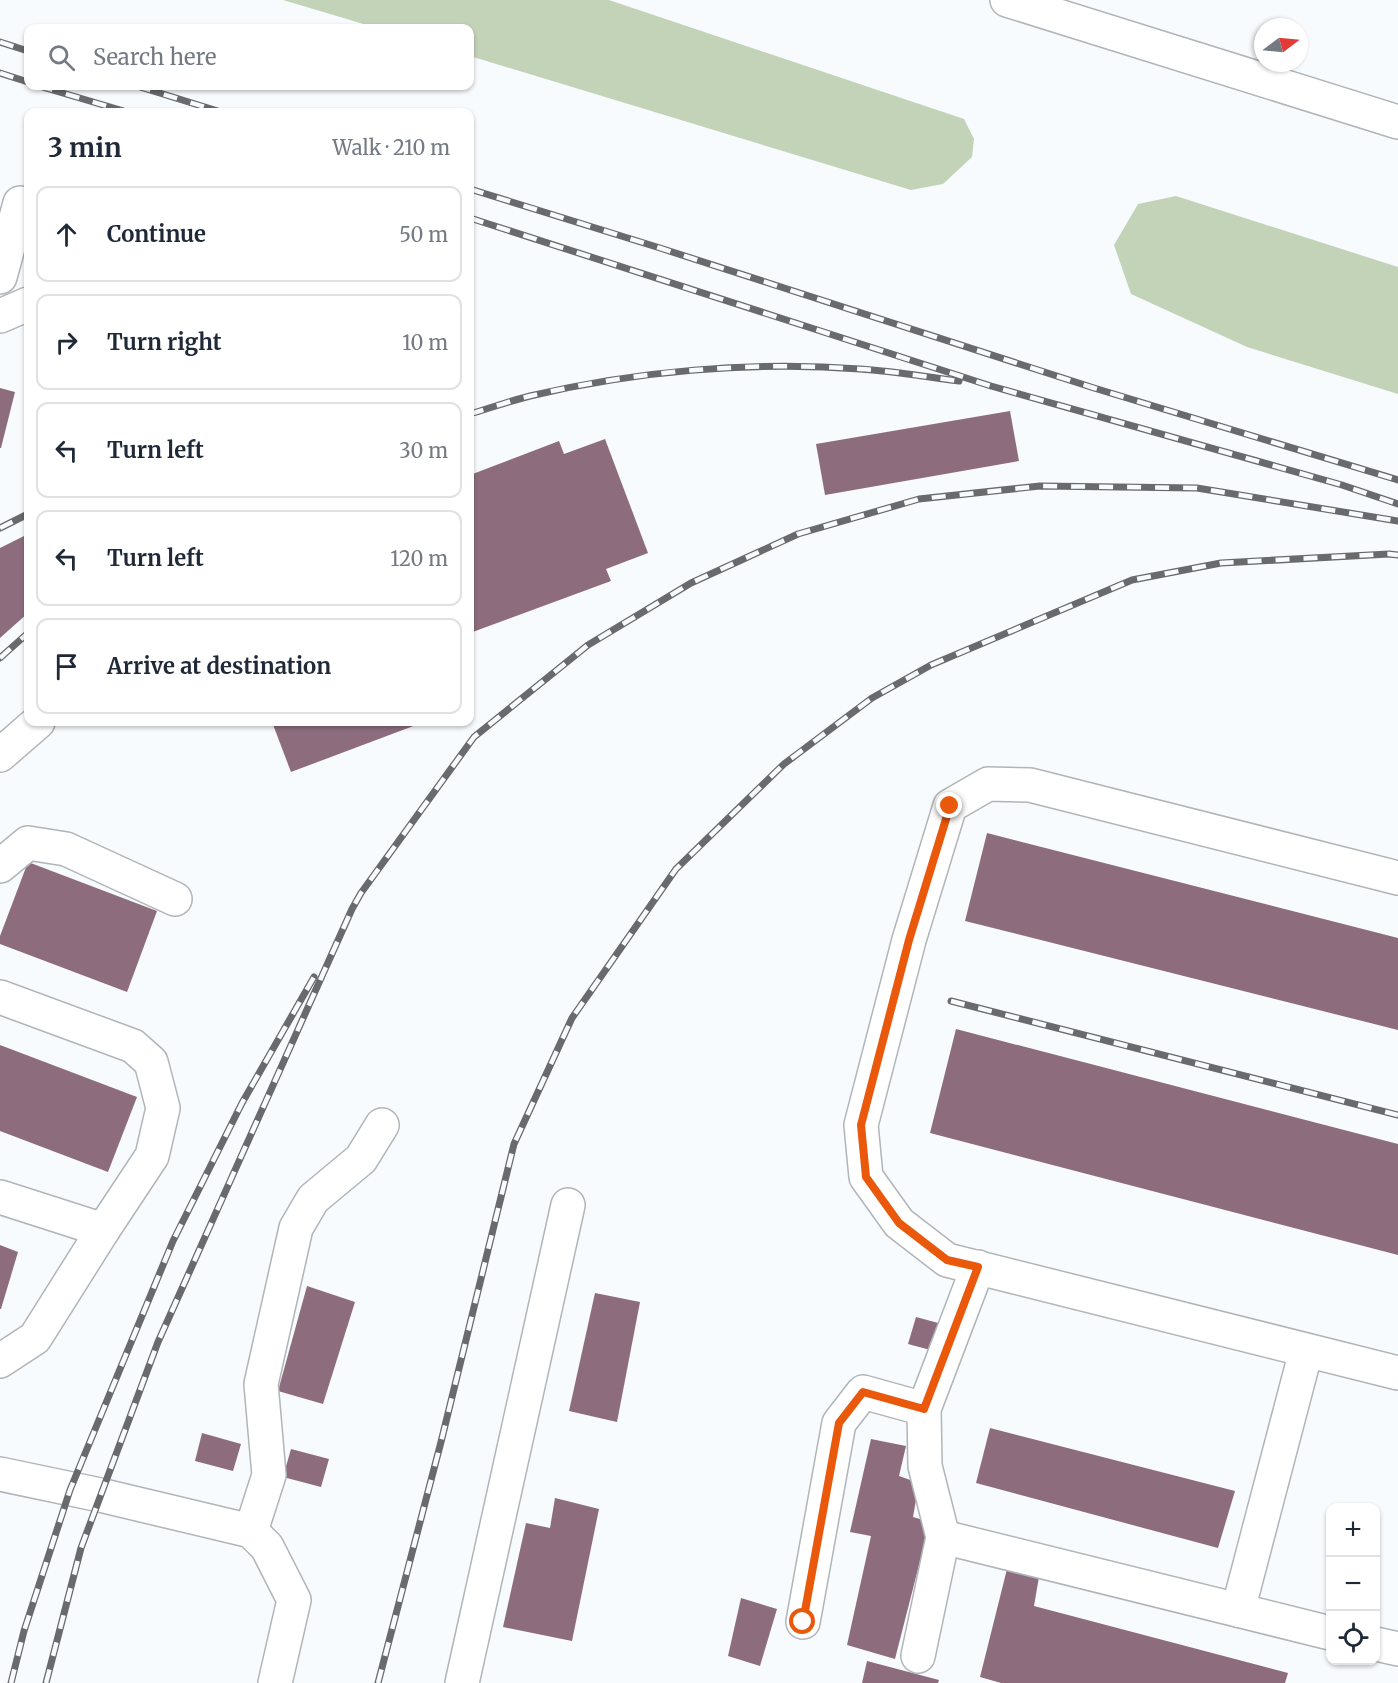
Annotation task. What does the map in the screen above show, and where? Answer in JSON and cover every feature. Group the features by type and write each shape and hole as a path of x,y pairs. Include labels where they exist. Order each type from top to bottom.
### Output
{"lane":[{"path":"1007,0 1398,122"},
{"path":"0,278 20,203"},
{"path":"0,316 24,306"},
{"path":"0,755 33,726"},
{"path":"1398,878 1030,785 988,784 950,806 909,940 861,1125 866,1177 899,1223 947,1260 1398,1373"},
{"path":"0,866 28,843 66,849 176,899"},
{"path":"0,997 133,1046 151,1062 163,1108 152,1156 34,1338 0,1361"},
{"path":"251,1531 269,1476 261,1384 296,1228 313,1199 362,1159 382,1125"},
{"path":"0,1197 103,1230"},
{"path":"462,1683 568,1205"},
{"path":"918,1656 943,1537 925,1466 924,1409 978,1267"},
{"path":"1238,1610 1306,1351"},
{"path":"803,1622 839,1423 863,1392 924,1409"},
{"path":"0,1474 100,1494 251,1531 267,1547 294,1600 275,1683"},
{"path":"943,1537 1326,1632"},
{"path":"1380,1645 1398,1649"}],"green space":[{"path":"283,0 609,0 964,119 974,139 972,157 943,184 911,190 474,57 474,24 364,24"},
{"path":"1176,196 1398,267 1398,394 1247,347 1131,294 1114,245 1138,204"}],"building":[{"path":"0,388 15,392 1,448 0,448"},
{"path":"1010,411 1019,461 825,495 816,444"},
{"path":"605,439 648,553 606,569 611,581 474,632 474,473 559,441 564,454"},
{"path":"24,536 24,617 0,638 0,548"},
{"path":"274,726 413,726 291,772"},
{"path":"987,833 1398,938 1398,1030 965,921"},
{"path":"28,862 157,911 127,992 0,944 0,936"},
{"path":"956,1029 1398,1144 1398,1255 930,1133"},
{"path":"0,1045 137,1097 108,1172 0,1131"},
{"path":"0,1245 18,1252 1,1309 0,1309"},
{"path":"307,1286 355,1302 323,1404 278,1391"},
{"path":"595,1293 640,1302 617,1422 569,1411"},
{"path":"916,1317 942,1324 934,1351 908,1344"},
{"path":"990,1428 1235,1491 1218,1548 976,1483"},
{"path":"202,1433 241,1444 233,1471 195,1461"},
{"path":"871,1439 906,1446 899,1476 919,1483 913,1517 930,1522 895,1659 847,1645 871,1536 850,1532"},
{"path":"291,1449 329,1459 321,1487 283,1477"},
{"path":"555,1498 599,1509 572,1641 503,1627 526,1523 550,1528"},
{"path":"1009,1561 1040,1571 1034,1606 1288,1673 1285,1683 1001,1683 980,1677"},
{"path":"741,1598 777,1609 760,1666 728,1656"},
{"path":"867,1661 939,1680 938,1683 862,1683"}],"railway":[{"path":"0,42 24,50"},
{"path":"0,73 24,81"},
{"path":"53,90 113,108"},
{"path":"150,90 208,108"},
{"path":"474,190 1094,388 1398,480"},
{"path":"474,219 991,386 1342,485 1398,504"},
{"path":"474,413 522,398 570,387 652,374 736,367 860,369 959,381"},
{"path":"46,1683 81,1548 158,1342 352,909 361,893 474,737 588,645 691,583 798,534 919,499 1040,486 1197,488 1398,521"},
{"path":"0,528 24,516"},
{"path":"378,1683 441,1442 514,1144 572,1018 676,869 784,764 872,698 931,665 1132,580 1221,563 1398,555"},
{"path":"0,658 24,637"},
{"path":"11,1683 24,1631 70,1490 173,1241 242,1103 314,977"},
{"path":"951,1001 1398,1115"}],"route":[{"path":"803,1622 839,1423 863,1392 924,1409 978,1267 947,1260 899,1223 866,1177 861,1125 909,940 950,806"}]}
